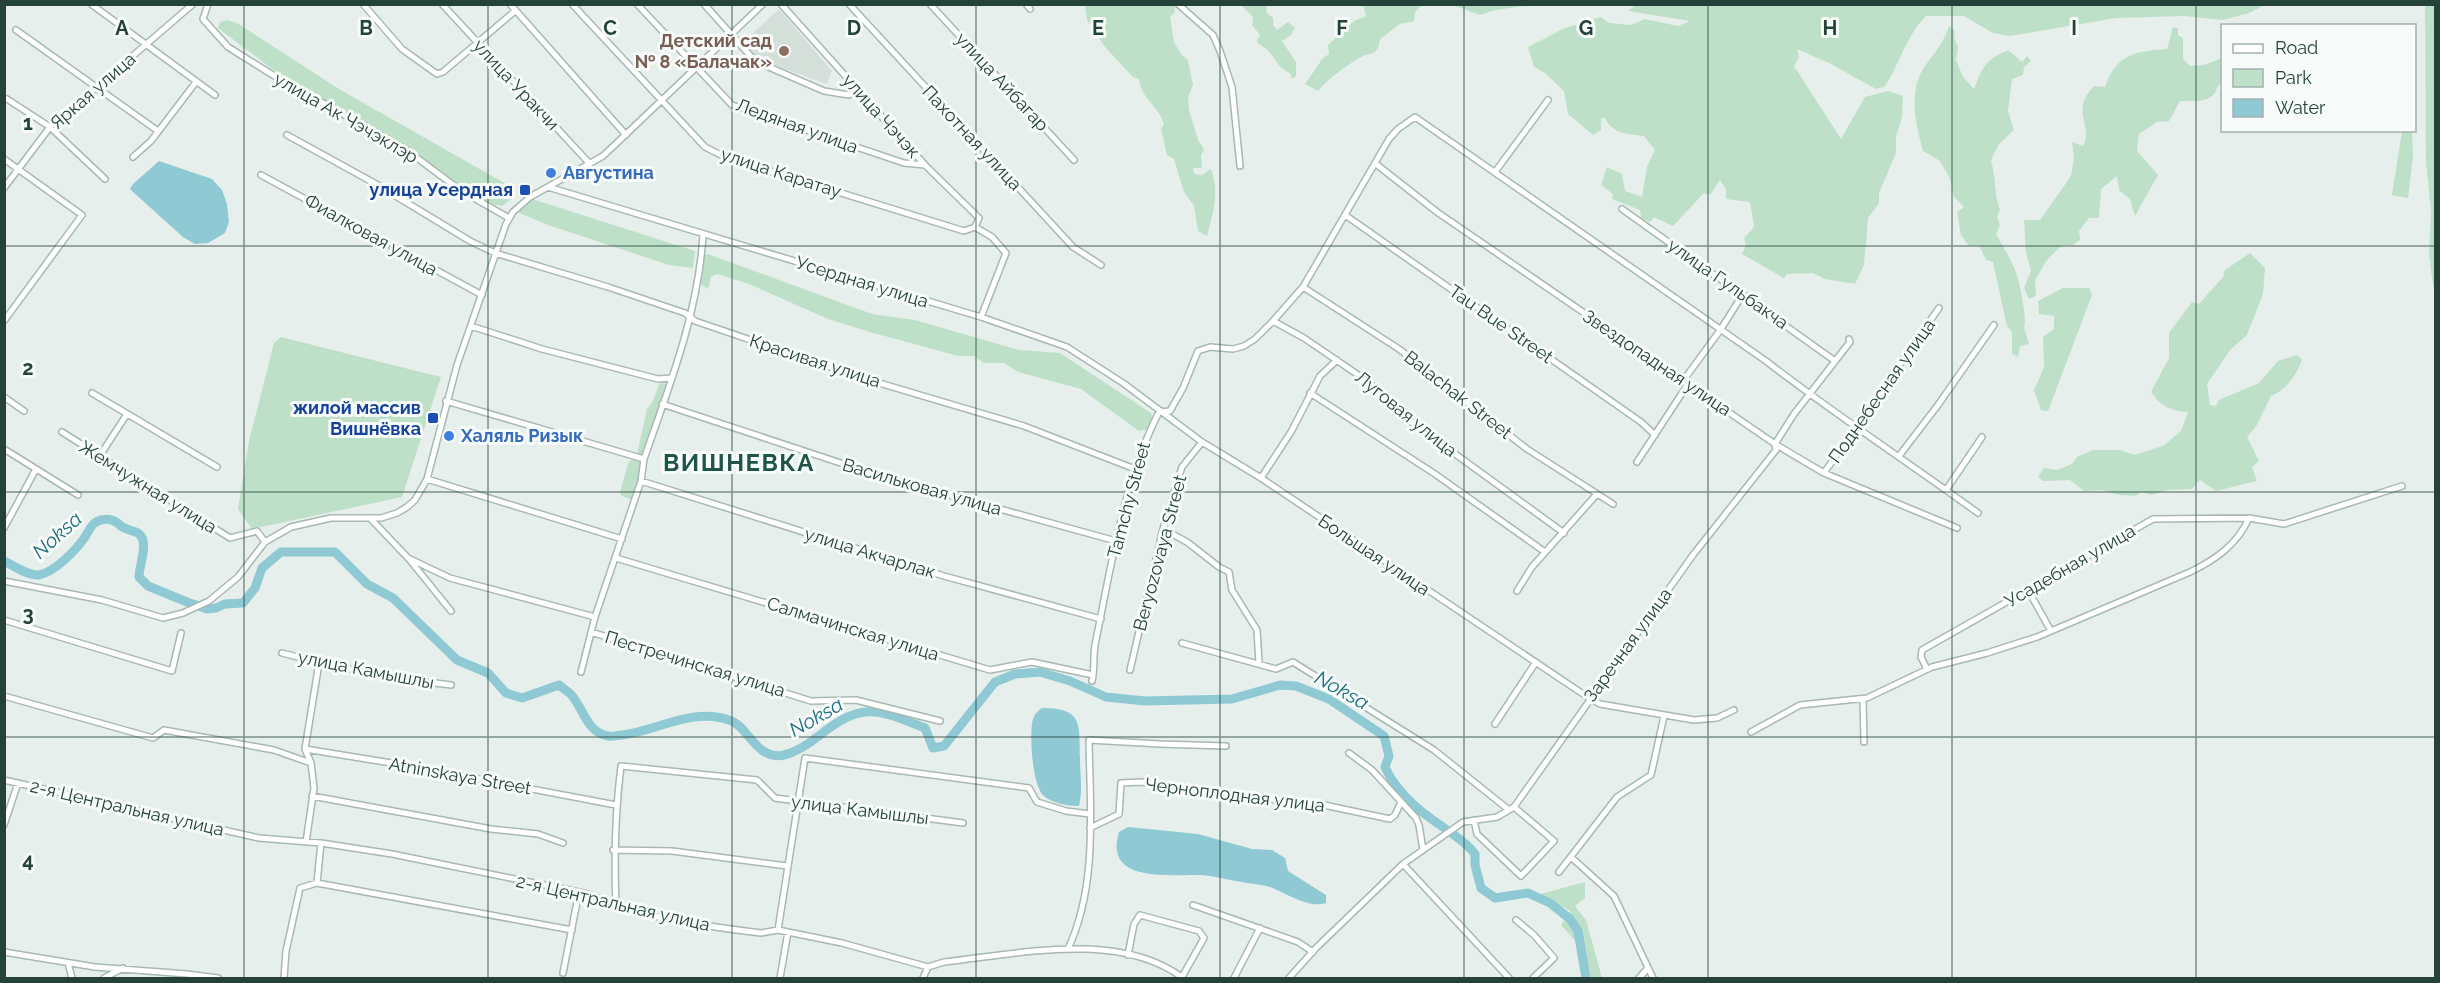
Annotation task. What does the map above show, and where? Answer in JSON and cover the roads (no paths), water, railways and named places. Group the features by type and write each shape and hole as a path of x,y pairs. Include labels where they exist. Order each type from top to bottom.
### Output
{"street":[{"path":"91,4 214,96"},
{"name":"Яркая улица","path":"4,188 50,127 193,4"},
{"name":"улица Ак Чэчэклэр","path":"208,4 203,20 228,47 313,100 321,102 405,149 460,190 509,218"},
{"path":"363,4 402,49 437,74 443,72 515,10"},
{"name":"улица Уракчи","path":"442,4 590,164"},
{"path":"510,4 626,135"},
{"name":"улица Каратау","path":"572,4 705,147 725,157 964,231 975,227"},
{"name":"Ледяная улица","path":"637,4 732,105 904,163 925,165"},
{"path":"704,4 755,61 824,91 849,95"},
{"path":"4,581 102,600 163,618 183,613 209,601 238,577 265,542 291,527 331,518 389,516 407,507 415,500 427,479 446,401 495,253 509,218 525,201 590,164 626,135 763,4"},
{"name":"улица Чэчэк","path":"781,4 925,165 979,218 975,227"},
{"name":"Пахотная улица","path":"849,4 1073,248 1101,265"},
{"name":"улица Айбагар","path":"930,4 1074,160"},
{"path":"1178,6 1213,35 1220,51 1232,87 1240,166"},
{"path":"16,30 158,131"},
{"path":"133,157 158,131 196,82"},
{"path":"7,99 50,127 105,179"},
{"path":"1548,100 1495,172 1721,329 1810,395 1978,513"},
{"name":"Tamchy Street","path":"1092,678 1095,649 1116,541 1145,439 1159,412 1170,411 1183,388 1198,351 1210,347 1233,349 1244,346 1255,339 1273,321 1303,287 1389,140 1398,129 1415,117 1495,172"},
{"path":"288,135 495,253"},
{"path":"4,159 82,215 4,321"},
{"name":"Звездопадная улица","path":"1376,164 1437,212 1774,444 1824,473 1957,528"},
{"name":"Фиалковая улица","path":"261,175 482,294"},
{"name":"Усердная улица","path":"548,187 981,317 1067,346 1123,383 1159,412"},
{"name":"улица Гульбакча","path":"1622,209 1834,361"},
{"name":"Tau Bue Street","path":"1345,215 1641,422 1655,435"},
{"path":"975,227 992,237 1006,253 981,317"},
{"path":"581,672 595,617 641,481 644,459 690,317 702,262 703,234"},
{"name":"Красивая улица","path":"495,253 608,286 685,313 694,321 859,377 1024,426 1135,470"},
{"name":"Balachak Street","path":"1303,287 1399,349 1527,449 1612,504"},
{"path":"1637,462 1743,294"},
{"name":"Поднебесная улица","path":"1824,473 1939,308"},
{"name":"Луговая улица","path":"1273,321 1370,383 1407,419 1564,533"},
{"path":"1899,456 1994,325"},
{"path":"471,326 542,349 658,379 671,378"},
{"path":"1774,444 1794,414 1850,342 1849,339"},
{"path":"1261,478 1291,432 1320,376 1337,360"},
{"path":"92,393 217,467"},
{"name":"Луговая улица","path":"1310,393 1435,474 1545,552"},
{"path":"4,397 24,411"},
{"path":"446,401 644,459"},
{"name":"Васильковая улица","path":"662,404 880,476 1116,541"},
{"name":"Большая улица","path":"1159,412 1600,704 1694,720 1717,718 1734,710"},
{"path":"99,457 127,414"},
{"name":"Жемчужная улица","path":"62,432 230,538 257,531 265,542"},
{"path":"1946,490 1982,437"},
{"name":"Beryozovaya Street","path":"1130,670 1163,529 1182,466 1202,442"},
{"name":"Заречная улица","path":"1511,809 1693,555 1776,450 1774,444"},
{"path":"4,449 78,495"},
{"path":"4,528 36,469"},
{"path":"427,479 622,539"},
{"name":"улица Акчарлак","path":"641,481 944,576 1101,619"},
{"name":"Усадебная улица","path":"1927,669 1921,657 1922,650 2153,519 2249,518 2284,524 2402,486"},
{"path":"1517,591 1545,552 1596,494"},
{"name":"Пестречинская улица","path":"370,518 408,558 450,578 595,617"},
{"path":"1751,732 1800,705 1863,699 1927,669 1987,653 2051,631 2210,562 2228,549 2244,530 2249,518"},
{"path":"1163,529 1187,542 1229,572 1232,590 1257,630 1259,663"},
{"path":"408,558 451,611"},
{"name":"Салмачинская улица","path":"616,558 990,670 1032,662 1092,678"},
{"path":"2028,590 2051,631"},
{"path":"4,620 172,671 181,633"},
{"name":"Пестречинская улица","path":"591,632 811,701 856,700 940,722"},
{"path":"1182,643 1276,669 1293,662 1434,750 1554,841 1521,876 1477,834 1474,820"},
{"name":"улица Камышлы","path":"282,653 412,681 451,685"},
{"path":"1495,724 1536,662"},
{"path":"306,842 314,788 311,763 304,749 320,663"},
{"path":"4,696 153,738 164,730 274,750 311,763"},
{"path":"1863,699 1864,742"},
{"path":"1559,872 1617,797 1651,775 1664,716"},
{"path":"1068,949 1082,914 1090,828 1089,740 1226,746"},
{"name":"Atninskaya Street","path":"304,749 616,804"},
{"path":"1349,753 1372,770 1400,804 1416,818 1423,850"},
{"path":"778,930 805,758 1029,788 1037,802 1066,811 1090,813"},
{"name":"улица Камышлы","path":"616,804 621,766 757,780 775,798 963,823"},
{"name":"2-я Центральная улица","path":"4,780 259,838 321,843 392,854 579,892 599,897 634,911 727,929 760,933 778,930 788,932 928,967 944,962 1088,948 1159,963 1183,978"},
{"name":"Черноплодная улица","path":"1090,828 1119,814 1121,783 1142,782 1256,797 1298,806 1324,805 1390,819 1395,815 1400,804"},
{"path":"4,825 18,783"},
{"path":"312,796 491,829 538,834 563,843"},
{"path":"616,804 613,850 616,904"},
{"path":"1289,978 1403,864 1463,822 1497,817 1511,809"},
{"path":"284,978 286,951 300,888 317,883 321,843"},
{"path":"613,850 672,851 788,866"},
{"path":"1571,857 1614,896 1653,978"},
{"path":"1403,864 1509,978"},
{"name":"2-я Центральная улица","path":"317,883 572,930"},
{"path":"563,973 579,892"},
{"path":"1193,905 1298,942 1313,952"},
{"path":"1128,955 1134,924 1140,915 1199,931 1204,938 1183,978"},
{"path":"1516,920 1534,935 1554,958 1533,978"},
{"path":"1234,978 1260,928"},
{"path":"780,978 788,932"},
{"path":"4,952 68,963 218,978"},
{"path":"68,963 72,978"},
{"path":"923,978 928,967"},
{"path":"104,978 123,968"},
{"path":"1639,978 1648,968"}],"water":[{"path":"159,161 212,179 222,190 227,204 229,222 225,233 208,243 195,244 183,237 130,189"},
{"path":"1042,708 1066,711 1072,715 1079,728 1081,794 1079,806 1051,801 1040,791 1032,759 1031,735 1034,717"},
{"path":"1128,827 1198,834 1252,849 1272,850 1285,858 1288,871 1326,895 1326,903 1312,904 1298,900 1263,885 1206,876 1142,873 1121,861 1117,849 1119,832"}],"waterway":[{"name":"Noksa","path":"4,561 30,574 45,573 71,554 94,523 99,520 109,520 138,533 141,537 144,547 139,577 148,586 207,609 225,604 243,603 255,588 262,568 281,552 335,552 367,584 393,598 457,660 488,673 506,693 522,698 559,685 572,695 591,726 601,734 610,736 635,733 702,716 729,720 736,723 766,753 774,755 784,755 798,749 848,717 871,712 894,716 925,728 933,748 944,746 995,682 1015,674 1040,672 1070,681 1106,697 1145,701 1232,699 1280,685 1296,686 1329,699 1384,736 1389,756 1385,767 1395,785 1417,808 1460,839 1475,854 1475,865 1481,888 1495,898 1528,893 1550,903 1570,919 1578,931 1586,978"}],"place":[{"name":"Детский сад № 8 «Балачак»","path":"784,51"},
{"name":"Августина","path":"551,173"},
{"name":"улица Усердная","path":"525,190"},
{"name":"жилой массив Вишнёвка","path":"433,418"},
{"name":"Халяль Ризык","path":"449,436"}],"district":[{"name":"ВИШНЕВКА","path":"739,463"}]}
